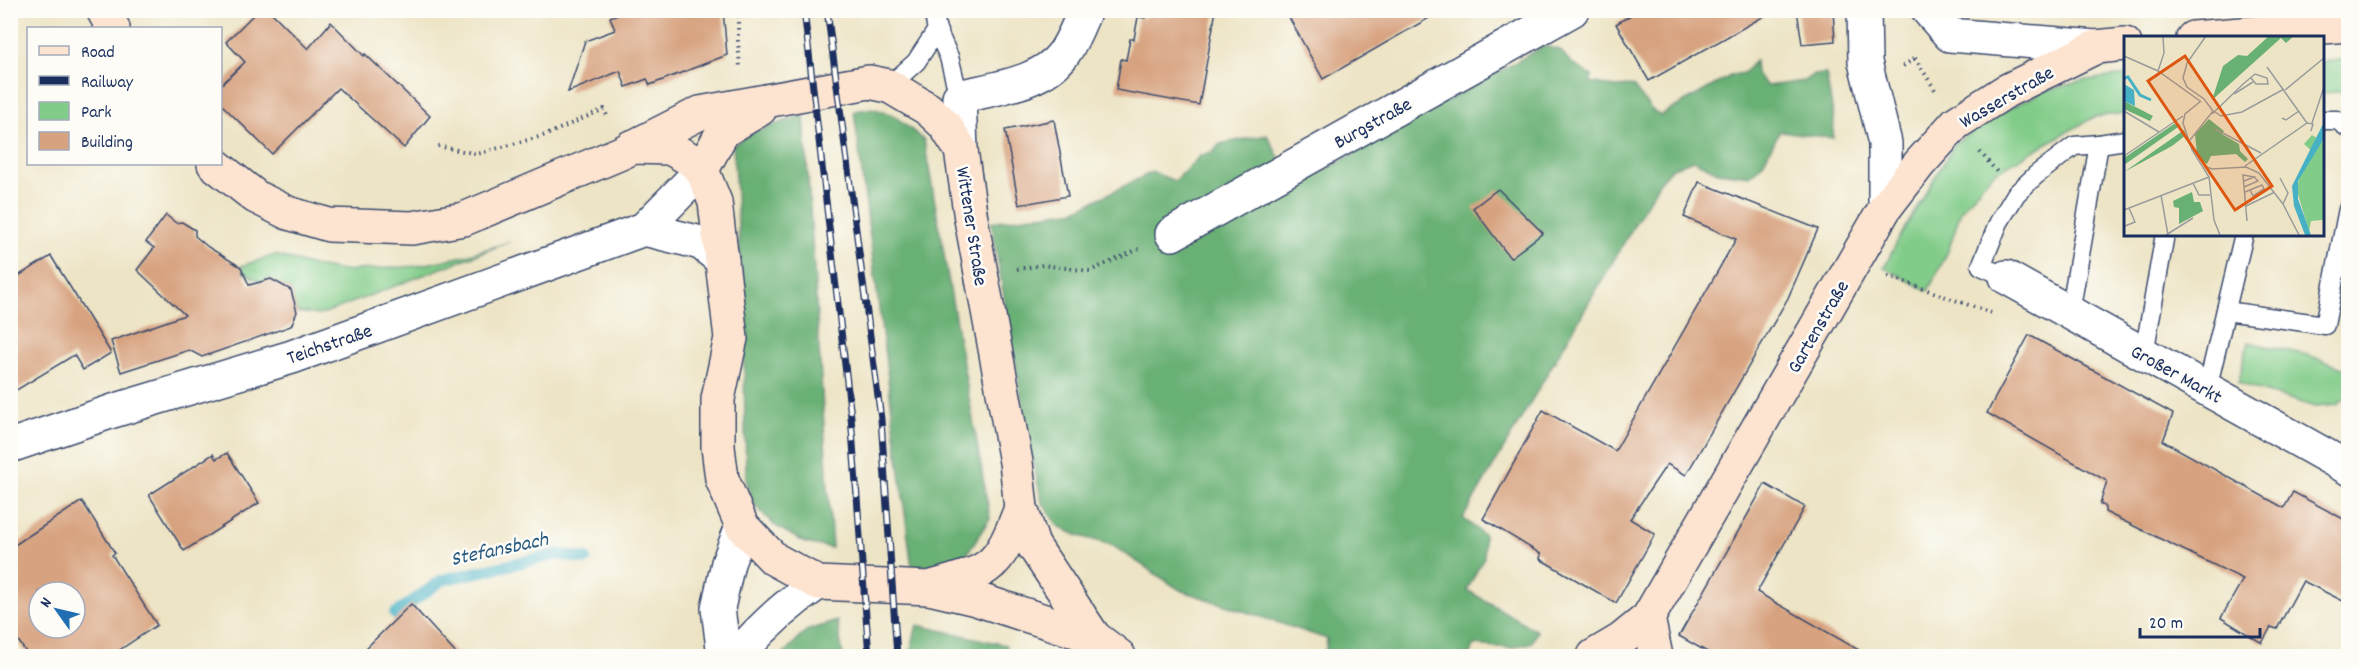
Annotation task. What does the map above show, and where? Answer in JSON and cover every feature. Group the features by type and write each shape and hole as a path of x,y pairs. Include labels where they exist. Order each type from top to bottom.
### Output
{"main road":[{"path":"104,10 112,27"},
{"path":"2217,36 2349,25"},
{"name":"Wasserstraße","path":"1885,208 1919,164 1956,123 2006,91 2110,45"},
{"name":"Wittener Straße","path":"215,165 256,197 288,213 329,225 412,228 464,219 626,150 700,113 869,82 889,86 928,109 945,125 962,150 981,275 1016,462 1021,508 1033,545 1106,647"},
{"name":"Wittener Straße","path":"702,170 723,131 780,97"},
{"name":"Wittener Straße","path":"626,150 670,148 688,158 702,170 715,202 731,338 718,399 718,447 722,479 742,526 774,559 819,583 929,588 976,599 1106,647"},
{"name":"Gartenstraße","path":"1594,657 1621,640 1648,618 1885,208"},
{"name":"Wittener Straße","path":"929,588 989,566 1010,537 1021,508"},
{"path":"1648,618 1656,657"}],"street":[{"path":"962,150 959,97 1030,79 1049,69 1064,53 1085,10"},
{"name":"Burgstraße","path":"1172,234 1572,10"},
{"path":"1864,10 1865,62 1885,143 1885,208"},
{"path":"1928,10 1950,35 2110,45"},
{"name":"Teichstraße","path":"10,446 113,411 292,357 644,229 702,170"},
{"path":"644,229 701,243 722,260"},
{"name":"Großer Markt","path":"2006,278 2349,468"},
{"path":"724,657 718,608 728,562 742,526"},
{"path":"737,657 755,634 798,596 819,583"}],"lane":[{"path":"933,10 937,30 949,57 959,97"},
{"path":"889,86 916,62 937,30"},
{"path":"2323,120 2337,120 2349,128"},
{"path":"2006,278 1981,266 1999,222 2016,194 2036,175 2074,146 2124,140"},
{"path":"2070,313 2099,144"},
{"path":"2226,310 2325,325 2349,209"},
{"path":"2144,354 2165,236"},
{"path":"2207,389 2244,236"}],"path":[{"path":"738,10 741,74"},
{"path":"438,146 477,153 546,135 604,109 626,150"},
{"path":"981,275 1043,265 1090,271 1172,234"},
{"path":"1878,272 1990,314 2006,278"}],"green space":[{"path":"1544,46 1560,50 1571,63 1592,76 1590,82 1615,87 1633,86 1650,108 1660,116 1732,75 1744,73 1755,61 1756,74 1767,86 1804,81 1812,75 1826,74 1834,119 1833,138 1780,131 1763,163 1750,176 1718,172 1693,160 1671,169 1660,181 1463,518 1484,535 1484,557 1467,590 1537,631 1532,642 1511,648 1473,645 1469,656 1325,656 1327,639 1180,590 1112,545 1076,535 1058,526 1042,502 1031,453 991,222 1076,210 1152,172 1175,181 1200,156 1214,151 1220,144 1267,135 1295,187"},
{"path":"2348,59 2348,91 2323,93 2323,62"},
{"path":"2124,75 2124,113 2094,117 1992,174 1961,210 1949,249 1928,291 1884,268 1956,142 2010,108 2047,90 2086,80"},
{"path":"872,108 893,115 924,140 990,518 965,557 940,570 913,576 854,111"},
{"path":"804,115 832,548 805,543 774,525 753,503 746,479 743,307 733,145 753,132"},
{"path":"509,242 320,315 297,312 291,290 271,279 260,282 244,272 241,266 275,255 309,265 343,271 417,266 464,256"},
{"path":"2248,342 2308,355 2348,370 2348,396 2337,405 2315,407 2238,383"},
{"path":"837,621 843,656 781,656 806,631"},
{"path":"917,625 1006,645 1007,656 909,656"}],"building":[{"path":"258,10 269,10 308,49 331,22 364,56 365,54 430,116 404,148 338,88 272,154 222,105 222,84 245,62 226,42"},
{"path":"628,10 723,10 727,55 650,85 647,79 626,87 620,71 568,92 585,41 615,30 610,17"},
{"path":"1146,10 1216,10 1199,105 1116,90 1121,59 1126,60 1130,39 1134,39 1138,17 1145,18"},
{"path":"1285,10 1443,10 1323,79"},
{"path":"1639,10 1775,10 1649,81 1616,24"},
{"path":"1797,10 1833,10 1835,41 1802,44"},
{"path":"1054,120 1068,196 1019,205 1005,130"},
{"path":"1699,182 1818,229 1788,298 1686,475 1667,464 1630,519 1655,534 1616,603 1540,559 1541,554 1483,519 1543,410 1615,451 1736,239 1684,217"},
{"path":"1498,189 1543,233 1510,258 1473,208"},
{"path":"166,215 176,223 182,222 195,230 195,236 208,247 241,267 249,285 271,279 291,290 297,312 291,326 202,357 189,350 121,372 111,341 185,315 137,270 154,248 146,242"},
{"path":"51,256 111,353 83,370 74,355 10,394 10,281"},
{"path":"2029,335 2173,414 2163,441 2284,508 2293,492 2349,522 2349,604 2303,581 2277,629 2271,627 2262,643 2221,618 2243,579 2105,512 2105,506 2100,504 2107,481 1987,413"},
{"path":"227,453 259,503 184,551 149,495 213,454 216,459"},
{"path":"1765,484 1805,507 1757,592 1871,657 1716,657 1679,636"},
{"path":"82,501 115,553 112,555 157,625 109,657 29,657 10,628 10,548"},
{"path":"411,604 459,657 357,657"}],"waterway":[{"name":"Stefansbach","path":"395,614 442,580 558,554 586,559"}],"railway":[{"path":"804,10 851,417 869,656"},
{"path":"827,10 881,419 897,656"}]}
